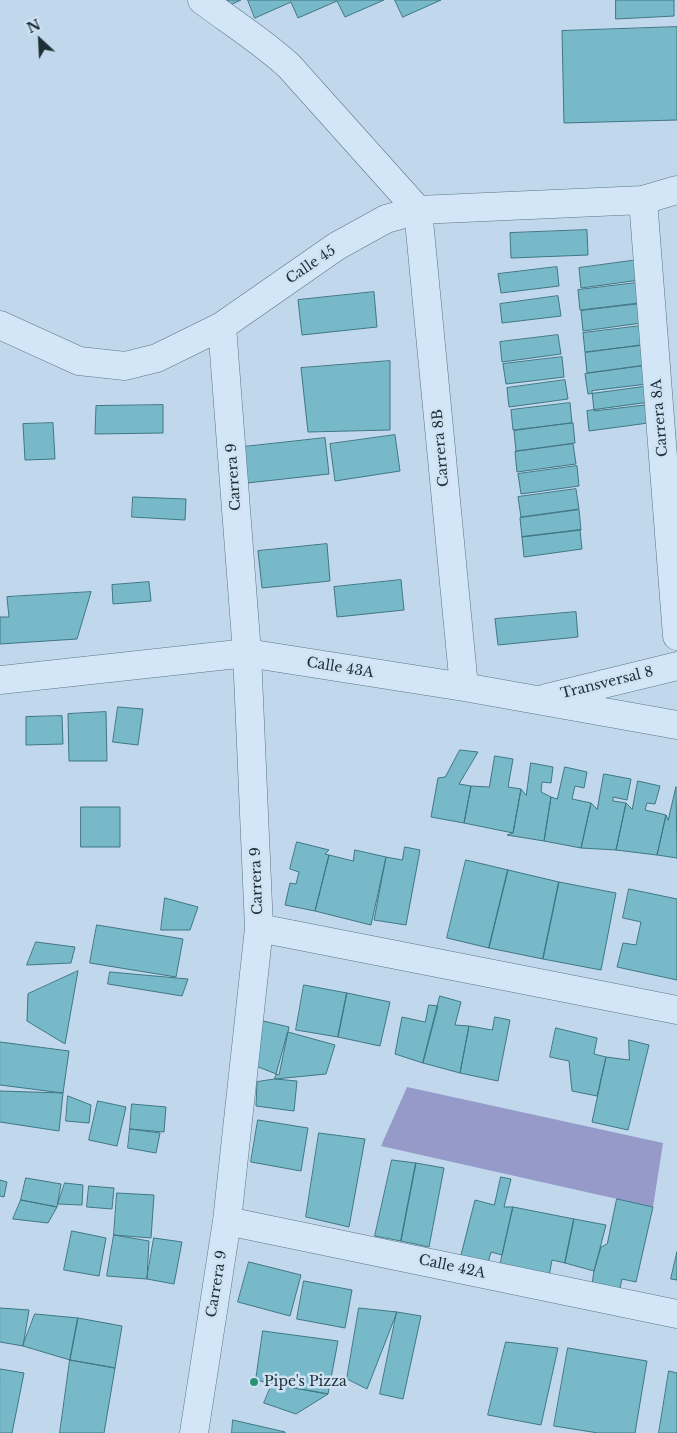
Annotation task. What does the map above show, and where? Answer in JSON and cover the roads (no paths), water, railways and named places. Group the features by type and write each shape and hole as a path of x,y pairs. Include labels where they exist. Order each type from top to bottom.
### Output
{"street":[{"path":"202,0 271,49 289,66 418,210"},
{"name":"Calle 45","path":"0,325 79,361 125,366 157,358 222,326 338,246 386,219 418,210 642,200 677,190"},
{"name":"Carrera 8A","path":"642,200 677,636"},
{"name":"Carrera 8B","path":"418,210 464,687"},
{"name":"Carrera 9","path":"194,1433 227,1220 259,928 247,653 222,326"},
{"name":"Calle 43A","path":"0,680 247,653 464,687 677,725"},
{"name":"Transversal 8","path":"537,700 677,666"},
{"path":"259,928 677,1010"},
{"name":"Calle 42A","path":"227,1220 677,1314"}],"place":[{"name":"Pipe's Pizza","path":"254,1382"}]}
